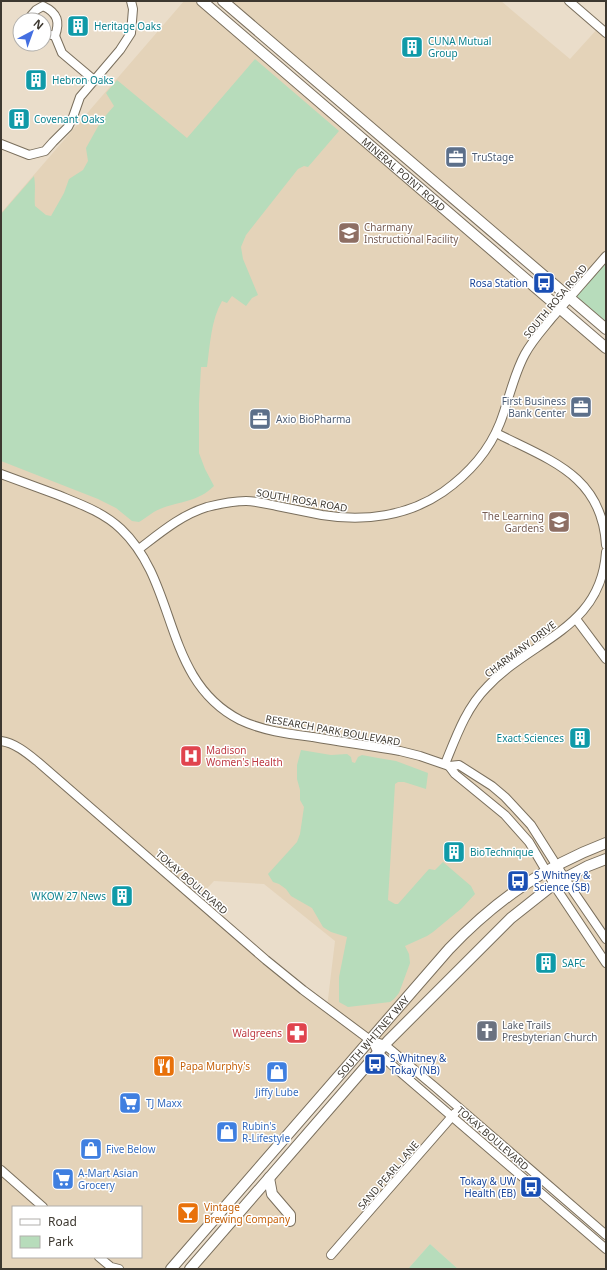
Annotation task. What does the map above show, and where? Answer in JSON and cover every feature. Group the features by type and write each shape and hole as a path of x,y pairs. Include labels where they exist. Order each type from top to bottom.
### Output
{"main road":[{"name":"MINERAL POINT ROAD","path":"202,1 606,348"},
{"name":"MINERAL POINT ROAD","path":"223,1 606,329"},
{"name":"SOUTH WHITNEY WAY","path":"171,1269 449,949 468,930 506,897 526,883 571,857 606,843"},
{"name":"SOUTH WHITNEY WAY","path":"190,1269 385,1045 511,918 554,884 588,866 606,859"},
{"path":"257,1192 262,1164"},
{"path":"269,1178 272,1194 290,1215 290,1221"},
{"path":"247,1182 247,1203"}],"street":[{"path":"1,144 29,155 45,151 68,127 80,97 120,50 131,33 133,9 131,1"},
{"path":"569,1 606,33"},
{"path":"34,12 43,6 50,9 55,15 59,26 55,36 62,53 94,80"},
{"name":"SOUTH ROSA ROAD","path":"139,549 174,522 207,507 228,503 248,501 322,515 352,518 381,516 410,509 434,498 461,478 481,455 496,433 516,374 532,342 606,256"},
{"path":"496,433 560,466 581,483 593,498 600,513 606,545"},
{"name":"RESEARCH PARK BOULEVARD","path":"1,474 91,509 116,525 139,549 153,575 176,639 193,676 209,696 228,712 240,719 263,728 400,751 447,765 459,765 492,786 505,797 531,825 564,878 606,939"},
{"name":"CHARMANY DRIVE","path":"447,765 467,714 486,688 504,671 576,619 586,609 596,592 602,576 606,552"},
{"path":"576,619 606,659"},
{"name":"TOKAY BOULEVARD","path":"1,741 23,750 33,758 266,960 303,990 370,1040 385,1045 606,1235"},
{"name":"RESEARCH PARK BOULEVARD","path":"447,765 455,774 505,815 530,842 554,884 606,963"},
{"name":"TOKAY BOULEVARD","path":"370,1040 378,1053 606,1249"},
{"name":"SAND PEARL LANE","path":"331,1255 459,1108"},
{"path":"1,1170 42,1206"},
{"path":"100,1258 114,1268"}],"shaded area":[{"path":"184,1 202,1 606,348 606,1235 385,1045 369,1041 171,1269 1,1269 1,213","holes":["214,881 264,884 335,941 327,1007 197,899"]},
{"path":"223,1 501,1 570,59 599,27 606,33 606,256 570,297"},
{"path":"378,1053 606,1249 606,1269 458,1269 430,1244 408,1269 194,1269"}],"green space":[{"path":"255,59 339,131 308,167 304,166 298,169 246,235 241,247 243,259 258,295 252,298 246,306 232,296 227,303 222,301 215,316 207,367 201,367 199,403 199,453 214,486 202,495 160,509 139,522 132,521 116,508 98,499 1,461 1,214 34,176 35,206 46,215 51,216 64,193 69,179 83,170 88,161 86,148 101,121 114,106 106,93 117,80 187,138"},
{"path":"606,256 606,329 570,297"},
{"path":"301,750 331,755 347,754 351,757 352,762 355,763 358,757 362,755 396,761 428,773 426,789 404,782 398,782 395,784 388,900 398,904 429,869 435,870 443,862 471,886 475,894 462,908 433,932 405,946 409,954 410,963 399,993 390,1002 348,1007 339,1002 339,977 347,937 331,932 323,927 312,908 291,896 286,889 273,882 268,874 297,842 300,834 304,807 300,800 297,765"},
{"path":"430,1244 458,1269 408,1269"}],"place":[{"name":"Heritage Oaks","path":"78,26"},
{"name":"CUNA Mutual Group","path":"412,47"},
{"name":"Hebron Oaks","path":"36,80"},
{"name":"Covenant Oaks","path":"19,119"},
{"name":"TruStage","path":"456,157"},
{"name":"Charmany Instructional Facility","path":"349,233"},
{"name":"Rosa Station","path":"544,283"},
{"name":"First Business Bank Center","path":"581,407"},
{"name":"Axio BioPharma","path":"260,419"},
{"name":"The Learning Gardens","path":"559,522"},
{"name":"Exact Sciences","path":"580,738"},
{"name":"Madison Women's Health","path":"191,756"},
{"name":"BioTechnique","path":"454,852"},
{"name":"S Whitney & Science (SB)","path":"518,881"},
{"name":"WKOW 27 News","path":"122,896"},
{"name":"SAFC","path":"546,963"},
{"name":"Lake Trails Presbyterian Church","path":"487,1031"},
{"name":"Walgreens","path":"297,1033"},
{"name":"S Whitney & Tokay (NB)","path":"375,1064"},
{"name":"Papa Murphy's","path":"164,1066"},
{"name":"Jiffy Lube","path":"277,1072"},
{"name":"TJ Maxx","path":"130,1103"},
{"name":"Rubin's R-Lifestyle","path":"227,1132"},
{"name":"Five Below","path":"91,1149"},
{"name":"A-Mart Asian Grocery","path":"63,1179"},
{"name":"Tokay & UW Health (EB)","path":"531,1187"},
{"name":"Vintage Brewing Company","path":"188,1213"}]}
